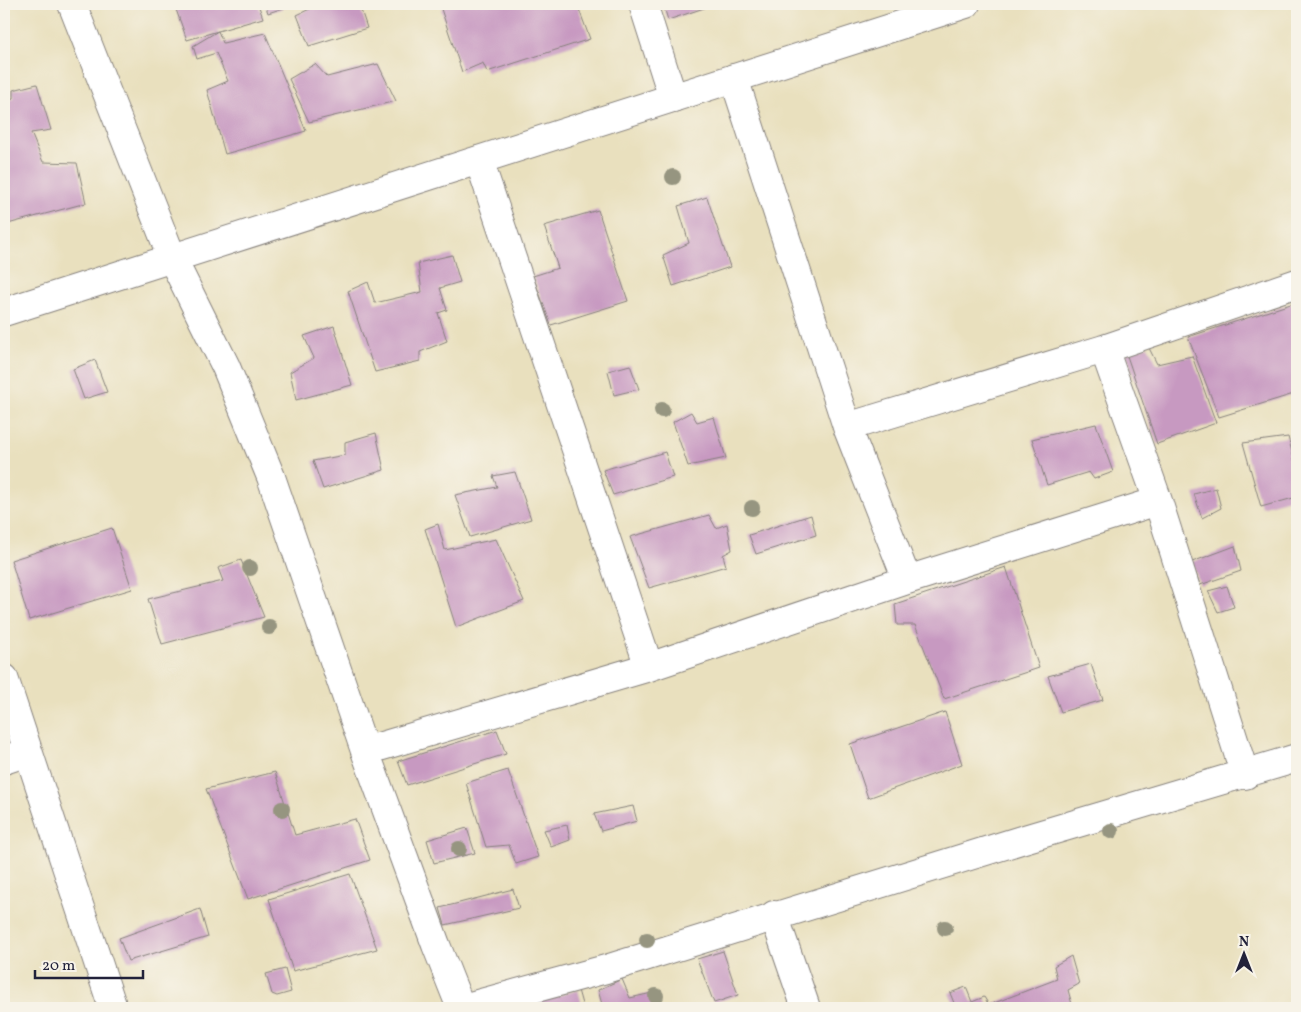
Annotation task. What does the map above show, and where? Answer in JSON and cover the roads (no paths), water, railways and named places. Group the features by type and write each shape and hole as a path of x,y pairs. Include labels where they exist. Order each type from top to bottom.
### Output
{"street":[{"path":"72,4 172,258 226,367 271,477 436,946 462,1008 606,968 774,915 1297,758"},
{"path":"644,4 673,98"},
{"path":"4,312 966,4"},
{"path":"734,78 847,427 907,580"},
{"path":"479,160 648,667"},
{"path":"847,427 1104,349 1297,283"},
{"path":"1104,349 1158,501 1245,774"},
{"path":"366,751 648,667 907,580 1158,501"},
{"path":"4,678 16,756 113,1008"},
{"path":"774,915 806,1008"}]}
